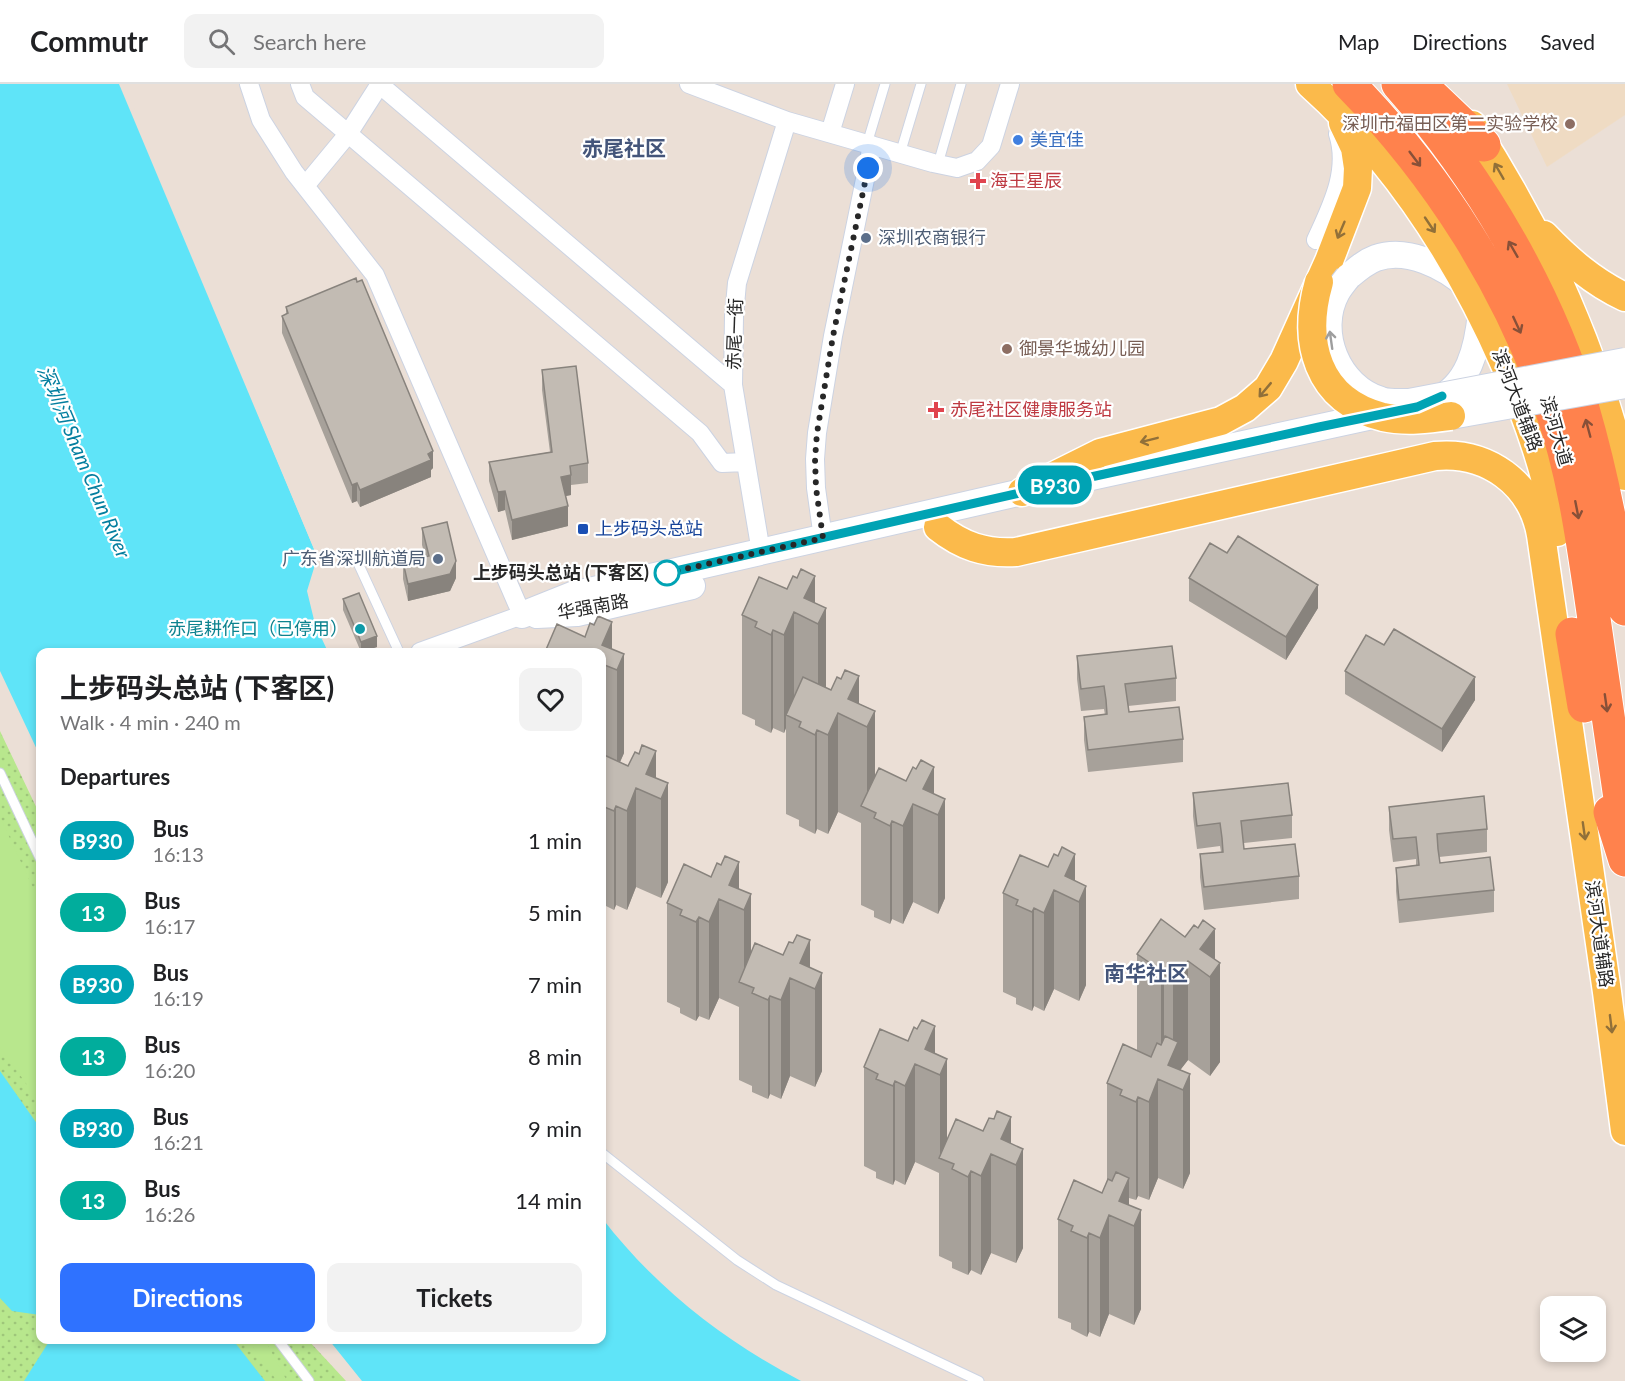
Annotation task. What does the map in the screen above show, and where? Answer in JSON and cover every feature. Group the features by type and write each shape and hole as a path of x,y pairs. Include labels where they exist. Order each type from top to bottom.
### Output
{"highway":[{"name":"滨河大道","path":"1398,84 1446,145 1482,197 1515,251 1547,316 1579,398 1599,472 1613,531 1625,609"},
{"path":"1420,84 1484,145"},
{"name":"滨河大道","path":"1329,89 1406,147 1437,187 1467,234 1517,324 1551,410 1576,505 1625,832"},
{"path":"1572,634 1596,765 1625,860"}],"main road":[{"path":"1439,84 1461,110 1484,145 1523,212 1565,295 1590,355 1606,402 1625,476"},
{"path":"1329,89 1355,148 1358,168 1357,188 1311,317 1314,351 1319,365 1327,380 1341,395 1368,412 1384,417 1415,419 1451,416"},
{"name":"滨河大道辅路","path":"1329,89 1440,240 1475,301 1528,423 1541,464 1576,773 1625,1131"},
{"path":"1523,212 1578,267 1625,297"},
{"path":"1328,265 1362,265 1376,258 1392,255 1409,256 1441,268 1457,277 1475,301"},
{"path":"1328,265 1336,293 1331,308 1329,330 1333,352 1346,377 1354,386 1382,400 1409,402 1625,361"},
{"path":"1022,492 1100,453 1205,426 1227,419 1245,408 1268,388 1284,362 1328,265"},
{"name":"华强南路","path":"522,615 572,595 1022,492 1417,407 1438,399 1453,387 1471,363 1478,340 1475,301"},
{"name":"华强南路","path":"522,615 577,613 938,527 1149,481 1451,416 1625,385"},
{"path":"938,527 981,534 1003,535 1026,532 1444,438 1479,442 1509,458 1537,483 1548,527"},
{"name":"滨河大道辅路","path":"1548,527 1572,634 1576,773"}],"street":[{"path":"249,84 261,120 294,172 375,275 522,615 431,648"},
{"path":"300,84 305,97 700,433 722,463 746,462"},
{"path":"305,186 348,134 379,84 733,385"},
{"path":"689,84 787,121 957,168 977,161 991,146 1010,84"},
{"path":"830,133 845,84"},
{"path":"1299,84 1321,104 1330,116 1338,133 1342,153 1341,176 1337,189 1328,265"},
{"name":"赤尾一街","path":"761,552 733,385 734,316 737,283 787,121"},
{"path":"823,538 816,488 817,433 833,336 870,145"}],"lane":[{"path":"870,145 885,84"},
{"path":"900,154 921,84"},
{"path":"938,164 961,84"},
{"path":"358,563 397,648"},
{"path":"0,773 36,850"},
{"path":"606,1156 736,1260 776,1285 980,1381"},
{"path":"281,1344 309,1381"}],"shaded area":[{"name":"深圳市福田区第二实验学校","path":"1507,84 1625,84 1625,115 1547,167"}],"green space":[{"path":"0,731 36,807 36,1344 312,1344 346,1381 0,1381"},
{"path":"0,817 36,894 36,1097 0,1047"},
{"path":"251,1344 267,1344 287,1381 277,1381"}],"water":[{"name":"深圳河 Sham Chun River","path":"0,84 121,84 314,549 314,568 307,591 315,624 326,648 36,648 36,748 0,671"},
{"path":"0,1071 36,1122 36,1314 12,1311 0,1298"},
{"path":"606,1223 645,1267 692,1310 745,1348 801,1381 362,1381 332,1344 606,1344"},
{"path":"47,1344 236,1344 265,1381 24,1381"}],"pier":[{"path":"119,84 124,84 317,548 314,549"}],"building":[{"path":"356,278 357,282 362,280 433,451 428,454 431,460 360,490 357,483 352,485 282,316 288,313 286,307"},
{"path":"576,366 588,463 570,466 571,475 561,477 568,506 512,520 505,491 498,492 489,462 552,452 542,370"},
{"path":"447,522 456,561 450,574 408,584 403,562 429,556 422,528"},
{"path":"1238,536 1318,585 1286,637 1189,578 1210,543 1227,553"},
{"path":"801,569 815,576 804,598 826,608 818,624 794,612 784,635 773,630 771,635 755,627 757,622 742,615 759,577 787,589 793,576 797,578"},
{"path":"359,593 377,636 361,642 343,599"},
{"path":"598,616 612,622 602,645 624,654 617,670 606,666 606,648 547,648 557,624 585,637 590,623 594,625"},
{"path":"1394,629 1475,677 1442,729 1345,671 1366,635 1384,645"},
{"path":"1172,646 1176,678 1125,684 1129,712 1179,707 1183,739 1088,750 1084,717 1107,714 1106,700 1104,686 1081,689 1077,656"},
{"path":"845,670 859,676 848,699 875,711 867,727 838,713 828,735 817,730 815,735 799,727 801,722 786,715 803,677 831,690 837,677 841,679"},
{"path":"642,745 656,751 646,774 668,783 661,799 636,788 627,811 616,806 614,811 606,808 606,756 628,766 635,752 639,754"},
{"path":"921,760 934,767 923,789 945,799 938,815 913,804 903,826 892,821 890,826 874,818 876,813 861,806 879,768 906,781 913,767 916,769"},
{"path":"1288,783 1292,815 1241,821 1244,849 1295,844 1299,876 1204,887 1200,854 1223,852 1222,838 1220,823 1197,826 1193,793"},
{"path":"1484,796 1487,829 1437,834 1438,849 1440,863 1490,857 1494,890 1399,900 1396,868 1419,865 1416,837 1393,839 1389,807"},
{"path":"1062,847 1075,854 1065,876 1086,886 1079,902 1054,890 1044,913 1034,908 1032,912 1016,905 1018,900 1003,893 1020,855 1048,867 1054,854 1058,856"},
{"path":"725,856 739,862 729,885 751,894 744,910 719,899 709,922 699,917 696,922 680,915 682,910 667,903 684,864 711,877 717,863 721,865"},
{"path":"1161,919 1185,937 1194,925 1198,928 1203,920 1215,929 1200,949 1220,963 1210,977 1188,961 1173,981 1164,974 1161,978 1147,968 1150,963 1137,954"},
{"path":"797,935 810,940 800,963 822,973 815,989 790,978 781,1000 770,996 768,1000 752,993 754,988 739,982 755,943 783,955 789,942 793,943"},
{"path":"922,1020 935,1026 925,1049 947,1059 940,1075 915,1064 905,1086 895,1081 893,1086 876,1079 878,1074 864,1067 880,1029 908,1041 914,1027 917,1029"},
{"path":"1165,1036 1178,1042 1168,1065 1190,1074 1183,1090 1158,1079 1149,1102 1138,1097 1136,1102 1120,1095 1122,1090 1107,1083 1123,1044 1151,1057 1157,1043 1161,1045"},
{"path":"997,1111 1011,1117 1001,1139 1023,1149 1016,1165 991,1154 981,1176 971,1171 968,1177 952,1169 954,1164 939,1158 956,1119 983,1131 989,1118 994,1119"},
{"path":"1116,1172 1129,1178 1119,1201 1141,1210 1134,1226 1109,1215 1100,1238 1089,1233 1087,1238 1071,1231 1073,1226 1058,1219 1074,1180 1102,1193 1108,1179 1112,1181"}],"bus line":[{"name":"B930","path":"667,573 1068,482 1417,407 1442,396"}],"place":[{"name":"深圳市福田区第二实验学校","path":"1570,124"},
{"name":"美宜佳","path":"1018,140"},
{"name":"海王星辰","path":"978,181"},
{"name":"深圳农商银行","path":"866,238"},
{"name":"御景华城幼儿园","path":"1007,349"},
{"name":"赤尾社区健康服务站","path":"936,410"},
{"name":"上步码头总站","path":"583,529"},
{"name":"广东省深圳航道局","path":"438,559"},
{"name":"上步码头总站 (下客区)","path":"667,573"},
{"name":"赤尾耕作口（已停用）","path":"360,629"}],"district":[{"name":"赤尾社区","path":"624,149"},
{"name":"南华社区","path":"1146,974"}],"route":[{"path":"667,573 823,538 816,488 817,433 833,336 868,168"}]}
